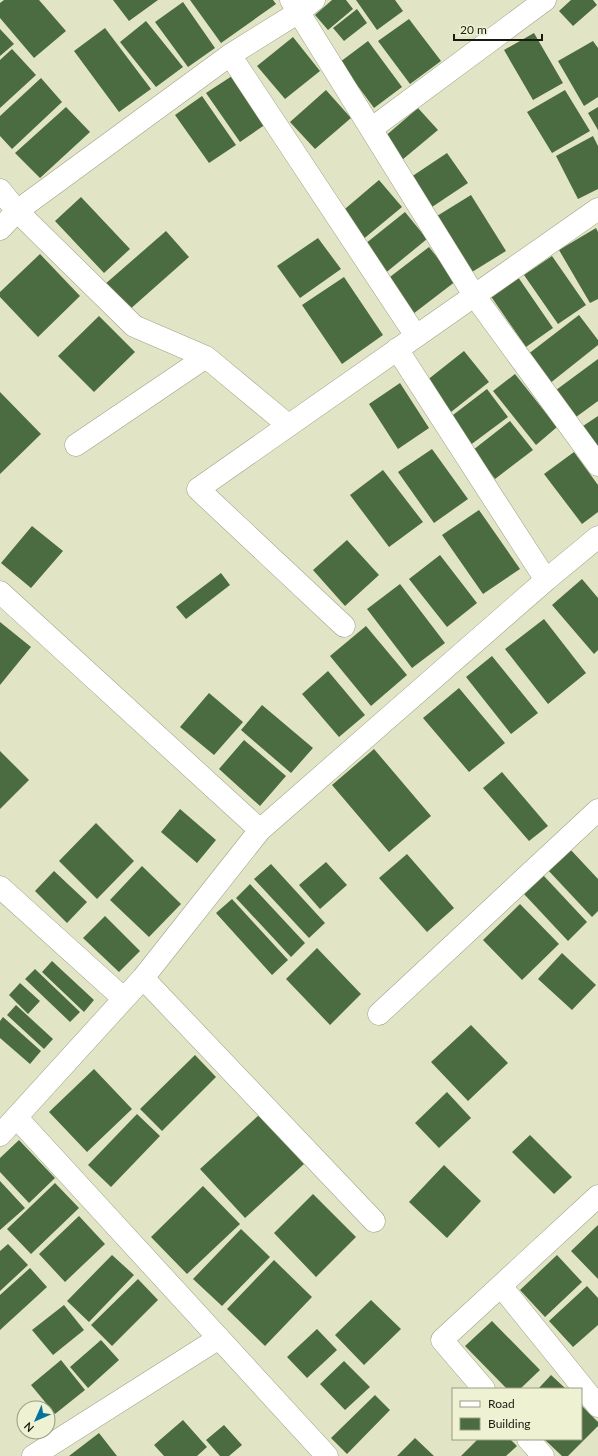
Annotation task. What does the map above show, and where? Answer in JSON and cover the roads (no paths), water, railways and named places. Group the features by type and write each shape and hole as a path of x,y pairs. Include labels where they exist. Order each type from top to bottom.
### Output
{"street":[{"path":"371,129 545,0"},
{"path":"0,229 17,211 301,4 371,129 474,295 598,465"},
{"path":"230,55 416,336"},
{"path":"0,190 17,211 134,326 206,357 288,425"},
{"path":"344,626 198,489 598,209"},
{"path":"397,349 546,580"},
{"path":"76,445 206,357"},
{"path":"0,1135 17,1118 123,998 143,978 260,830 546,580 598,537"},
{"path":"0,592 260,830"},
{"path":"379,1014 598,810"},
{"path":"0,888 123,998"},
{"path":"143,978 374,1221"},
{"path":"17,1118 327,1456"},
{"path":"483,1388 442,1340 598,1196"},
{"path":"500,1286 598,1406"},
{"path":"33,1456 219,1338"},
{"path":"529,1440 543,1456"}]}
